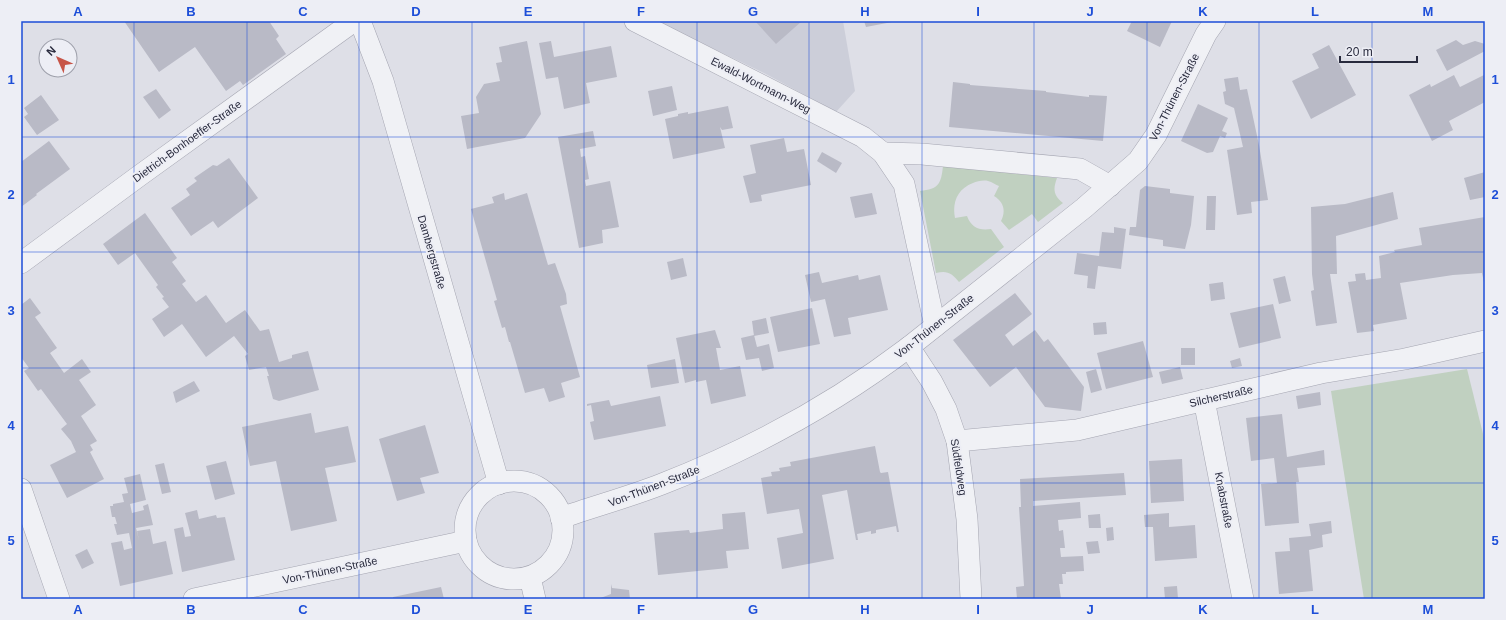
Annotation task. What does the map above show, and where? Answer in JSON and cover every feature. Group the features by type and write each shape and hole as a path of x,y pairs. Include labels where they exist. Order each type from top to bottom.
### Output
{"street":[{"name":"Dietrich-Bonhoeffer-Straße","path":"21,263 354,21"},
{"name":"Dambergstraße","path":"360,21 383,81 500,484"},
{"name":"Ewald-Wortmann-Weg","path":"635,21 863,137 883,153 904,184 935,326"},
{"name":"Von-Thünen-Straße","path":"562,518 662,485 727,457 826,403 882,367 1084,208 1138,160 1156,135 1206,34 1215,21"},
{"path":"883,153 922,154 1080,169 1110,186"},
{"name":"Silcherstraße","path":"957,441 1078,430 1321,373 1405,359 1485,342"},
{"name":"Südfeldweg","path":"908,347 932,382 946,409 957,441 967,519 971,599"},
{"name":"Knabstraße","path":"1204,400 1243,599"},
{"path":"513,481 526,483 538,488 549,496 562,518 563,532 560,546 554,558 544,569 530,577 518,579 504,578 491,574 480,565 471,554 466,541 465,526 468,512 476,500 487,490 500,484 513,481"},
{"path":"21,489 59,599"},
{"name":"Von-Thünen-Straße","path":"194,599 466,541"},
{"path":"530,577 535,599"}],"shaded area":[{"path":"656,21 843,21 855,91 836,112 766,74"}],"green space":[{"path":"943,166 1057,178 1055,192 1057,197 1063,203 1038,222 1032,214 1009,230 1001,221 1004,210 1002,204 994,196 999,186 989,181 983,181 975,182 963,189 959,193 955,202 955,218 967,216 971,223 979,229 991,229 1004,247 959,282 949,273 936,273 920,191 931,189 938,184"},
{"path":"1467,369 1485,442 1485,599 1364,599 1331,391"}],"building":[{"path":"124,21 269,21 279,36 276,39 286,54 243,85 240,81 226,91 195,47 159,72"},
{"path":"755,21 802,21 776,44"},
{"path":"864,21 892,21 892,22 866,27"},
{"path":"1132,21 1172,21 1160,47 1127,31"},
{"path":"1456,40 1463,45 1475,41 1485,44 1485,51 1447,71 1436,50"},
{"path":"527,41 541,114 525,138 467,149 461,116 479,113 476,97 484,84 500,81 496,63 502,62 499,47"},
{"path":"551,41 554,57 611,46 617,77 586,83 590,103 564,109 558,77 546,79 539,43"},
{"path":"1329,45 1356,95 1311,119 1292,81 1319,68 1312,54"},
{"path":"1454,75 1460,87 1484,75 1485,102 1449,121 1453,130 1432,141 1409,95 1430,84 1431,87"},
{"path":"1238,77 1240,90 1247,89 1259,145 1268,200 1251,202 1252,213 1237,215 1227,150 1243,147 1234,108 1225,104 1223,92 1226,91 1224,79"},
{"path":"953,82 970,85 1046,91 1089,97 1089,95 1107,96 1103,141 949,127"},
{"path":"672,86 677,110 653,116 648,91"},
{"path":"156,89 171,110 159,119 143,97"},
{"path":"41,95 59,120 37,135 24,117 28,114 24,108"},
{"path":"1198,104 1228,118 1222,131 1227,133 1225,138 1220,136 1213,152 1207,153 1181,141"},
{"path":"728,106 733,128 722,130 720,127 725,148 673,159 665,119 678,116 678,114 688,112 688,114"},
{"path":"593,131 596,146 580,149 581,157 585,156 589,179 585,180 586,186 610,181 619,227 602,230 603,243 579,248 558,137"},
{"path":"784,138 787,152 804,149 811,185 761,195 762,201 750,203 743,176 756,173 750,145"},
{"path":"49,141 70,169 21,207 21,162"},
{"path":"822,152 842,163 836,173 817,161"},
{"path":"229,158 258,198 218,228 213,221 191,236 171,208 190,195 186,189 197,181 194,178 213,165 217,166"},
{"path":"1485,172 1485,197 1470,200 1464,178"},
{"path":"1145,186 1170,189 1170,193 1194,196 1191,225 1185,249 1163,246 1163,240 1129,235 1130,227 1136,227 1140,190"},
{"path":"1393,192 1398,219 1336,236 1337,274 1330,274 1337,323 1316,326 1311,291 1314,290 1312,274 1311,207 1345,204"},
{"path":"504,193 505,200 527,193 548,265 555,263 566,294 567,304 560,306 580,377 561,383 565,397 549,402 544,388 525,393 505,327 502,328 494,301 497,300 471,209 494,203 492,197"},
{"path":"872,193 877,214 855,218 850,197"},
{"path":"1207,196 1216,196 1215,230 1206,230"},
{"path":"145,213 177,258 172,262 186,281 182,284 196,302 206,295 226,323 245,310 260,331 269,329 279,362 292,358 292,355 308,351 319,390 279,401 273,399 266,367 249,370 245,356 248,354 234,336 206,357 182,324 164,337 152,319 169,307 162,298 164,297 156,287 158,285 135,253 118,265 103,244"},
{"path":"1485,217 1485,287 1482,273 1453,275 1400,283 1407,319 1373,325 1374,331 1357,333 1348,282 1356,281 1355,274 1365,273 1366,280 1381,278 1379,256 1395,252 1394,250 1422,245 1419,228"},
{"path":"1114,227 1126,229 1121,269 1098,266 1095,289 1087,288 1088,276 1074,274 1077,253 1099,256 1102,232 1114,233"},
{"path":"683,258 687,276 671,280 667,262"},
{"path":"819,272 822,283 858,275 859,280 880,275 888,310 848,318 851,334 834,337 825,299 811,302 805,275"},
{"path":"1285,276 1291,301 1279,304 1273,279"},
{"path":"1223,282 1225,299 1211,301 1209,284"},
{"path":"1015,293 1032,314 1005,335 1013,346 1035,330 1044,342 1048,339 1084,387 1081,411 1045,407 1016,367 990,387 953,340"},
{"path":"30,298 41,313 35,317 57,348 50,353 64,373 82,359 91,372 79,380 96,405 81,416 97,441 90,445 93,450 90,452 104,479 67,498 50,465 76,452 71,441 61,429 67,424 41,389 38,391 24,371 29,368 21,357 21,305"},
{"path":"1273,304 1281,338 1239,348 1230,313"},
{"path":"812,308 820,344 778,352 770,317"},
{"path":"766,318 769,333 754,336 752,321"},
{"path":"1106,322 1107,334 1094,335 1093,323"},
{"path":"715,330 721,348 716,348 720,370 740,366 746,396 711,404 706,380 696,382 696,380 685,383 676,338"},
{"path":"754,335 757,347 769,344 774,368 762,371 759,358 746,360 741,338"},
{"path":"1143,341 1153,377 1106,389 1097,353"},
{"path":"1181,348 1195,348 1195,365 1181,365"},
{"path":"1240,358 1242,366 1232,368 1230,361"},
{"path":"675,359 679,383 651,388 647,365"},
{"path":"1180,367 1183,379 1162,384 1159,372"},
{"path":"1096,369 1102,390 1091,393 1086,372"},
{"path":"194,381 200,391 176,403 173,392"},
{"path":"1320,392 1321,405 1298,409 1296,396"},
{"path":"660,396 666,426 594,440 590,422 594,421 591,405 587,406 587,404 609,400 611,406"},
{"path":"311,413 315,433 348,426 356,462 325,468 337,521 291,531 276,461 250,466 242,427"},
{"path":"1282,414 1287,457 1324,450 1325,465 1297,468 1299,482 1296,482 1299,523 1265,526 1261,484 1277,483 1274,458 1251,461 1246,418"},
{"path":"425,425 439,473 420,478 425,493 397,501 379,439"},
{"path":"875,446 880,472 888,472 899,532 897,532 896,526 876,530 876,533 871,534 871,531 857,534 858,540 856,540 847,490 822,495 834,559 782,569 777,538 803,533 799,509 767,514 761,478 772,476 771,472 780,471 779,468 791,466 790,462"},
{"path":"1182,459 1184,501 1151,503 1149,461"},
{"path":"226,461 235,494 215,500 206,466"},
{"path":"164,463 171,492 162,494 155,465"},
{"path":"1124,473 1126,495 1033,501 1033,506 1080,502 1081,518 1058,520 1059,531 1063,530 1065,548 1060,548 1061,557 1083,556 1084,571 1066,572 1066,574 1062,574 1063,584 1059,584 1061,599 1017,599 1016,587 1024,586 1019,507 1021,507 1020,479"},
{"path":"140,474 146,500 130,504 132,513 144,510 143,506 148,504 153,525 136,528 139,540 137,531 150,529 153,544 166,541 173,574 120,586 111,543 122,541 124,550 132,548 129,533 117,535 114,524 117,524 115,517 112,517 110,506 124,502 122,494 128,493 124,478"},
{"path":"197,510 199,519 216,515 217,518 225,517 235,560 182,572 174,529 183,527 185,537 191,536 185,513"},
{"path":"745,512 749,549 726,551 728,568 658,575 654,533 689,530 690,533 723,529 722,514"},
{"path":"1169,513 1169,527 1195,525 1197,558 1155,561 1153,527 1145,527 1144,515"},
{"path":"1100,514 1101,528 1089,528 1088,515"},
{"path":"1331,521 1332,533 1322,535 1323,547 1309,550 1313,591 1279,594 1275,552 1290,551 1289,538 1311,536 1309,524"},
{"path":"1113,527 1114,540 1107,541 1106,528"},
{"path":"1098,541 1100,553 1088,554 1086,542"},
{"path":"87,549 94,563 82,569 75,555"},
{"path":"611,584 612,588 629,590 630,599 598,599 611,594"},
{"path":"1177,586 1178,599 1165,599 1164,587"},
{"path":"441,587 444,599 393,599 393,597"}]}
